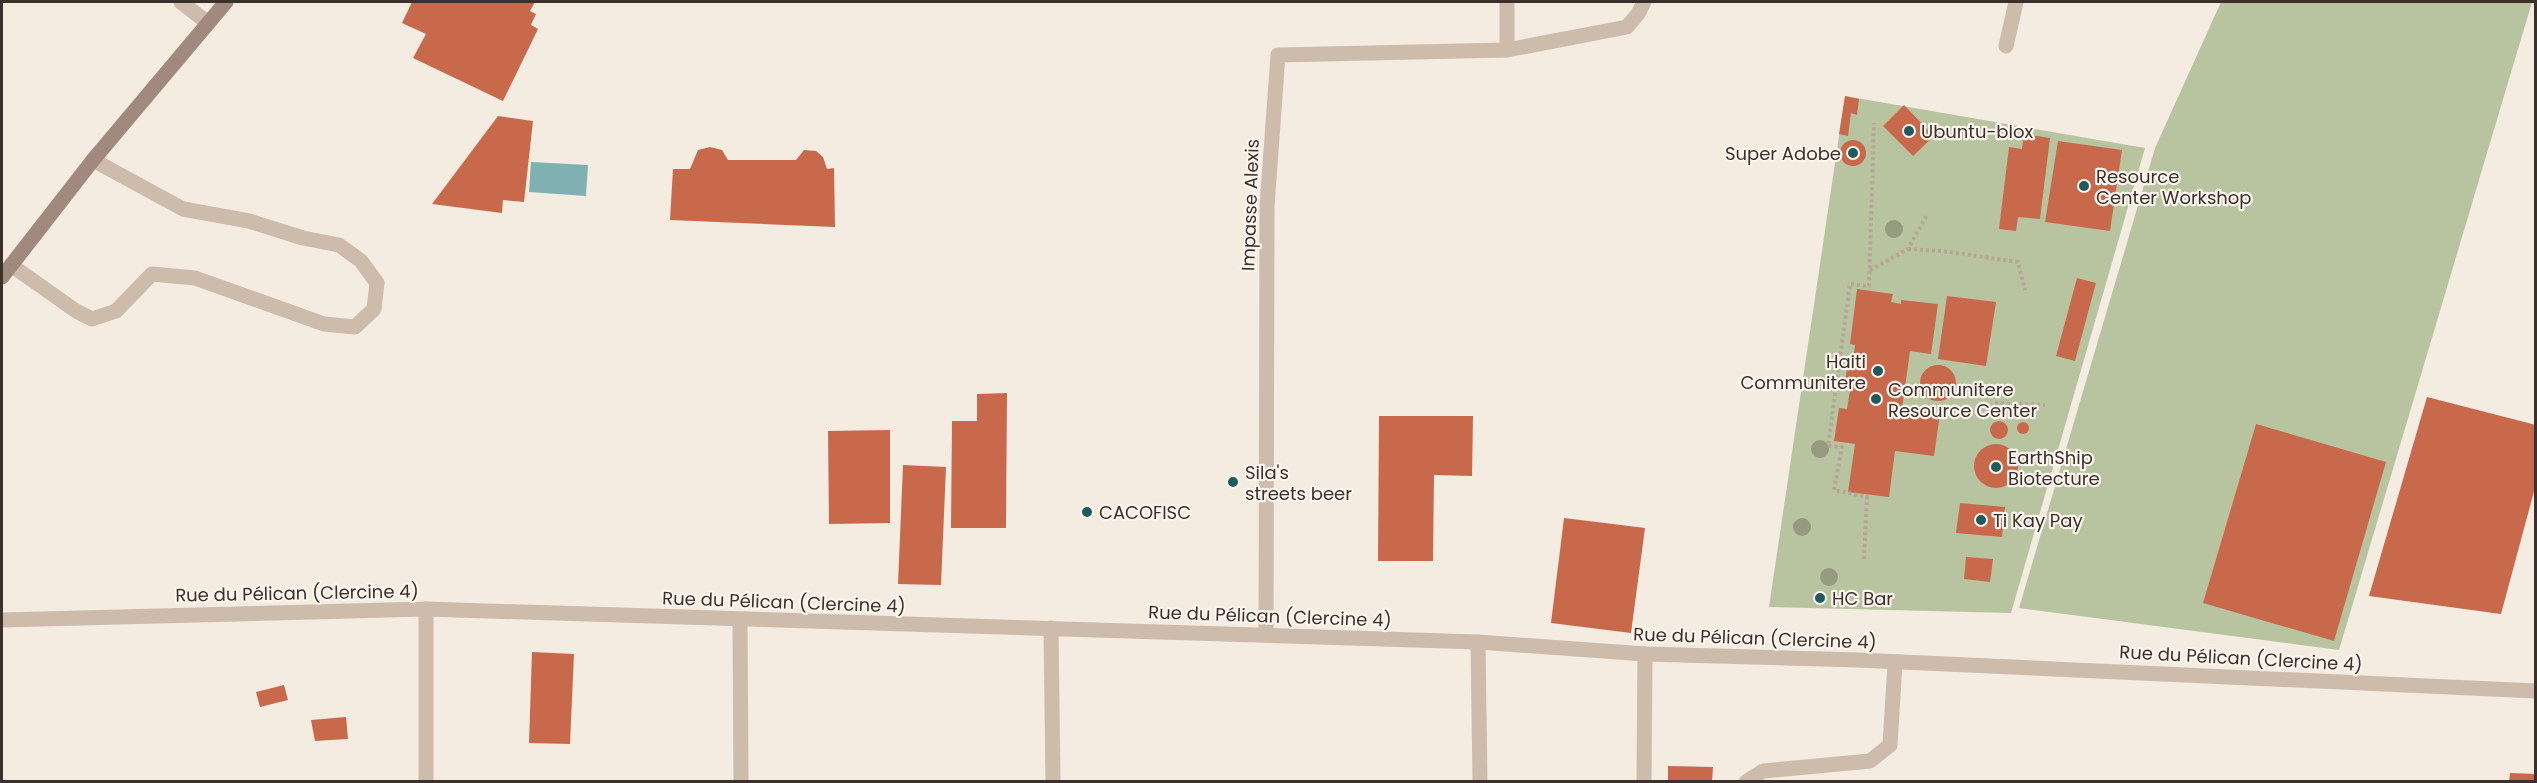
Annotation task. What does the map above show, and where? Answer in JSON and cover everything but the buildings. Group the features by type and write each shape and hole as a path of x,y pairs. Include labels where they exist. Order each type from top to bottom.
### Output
{"main road":[{"path":"6,271 93,160 226,2"}],"street":[{"path":"181,2 208,23"},
{"path":"1507,2 1507,50 1627,27 1644,2"},
{"path":"2006,46 2016,2"},
{"name":"Impasse Alexis","path":"1266,635 1267,206 1278,55 1507,50"},
{"path":"6,271 92,319 116,311 152,274 195,278 324,324 355,327 374,309 377,283 361,261 339,245 303,238 249,221 183,209 93,160"},
{"path":"426,609 426,782"},
{"name":"Rue du Pélican (Clercine 4)","path":"2,620 426,609 740,621 1051,628 1478,642 1645,654 2535,691"},
{"path":"740,621 741,782"},
{"path":"1051,628 1053,782"},
{"path":"1478,642 1480,782"},
{"path":"1644,782 1645,654"},
{"path":"1746,782 1763,771 1870,761 1890,745 1895,663"}],"path":[{"path":"1864,559 1867,497 1834,490 1842,447 1828,446 1850,284 1869,286 1874,123"},
{"path":"1908,249 1927,215"},
{"path":"1869,271 1908,249 1942,250 2018,262 2025,290"},
{"path":"1995,403 2045,405"}],"green space":[{"path":"2221,2 2532,2 2339,650 2019,608 2155,148"},
{"path":"1845,96 2145,148 2011,613 1769,607"}],"water":[{"path":"531,162 588,165 586,196 529,192"}],"place":[{"name":"Ubuntu-blox","path":"1909,131"},
{"name":"Super Adobe","path":"1853,153"},
{"name":"Resource Center Workshop","path":"2084,186"},
{"name":"Haiti Communitere","path":"1878,371"},
{"name":"Communitere Resource Center","path":"1876,399"},
{"name":"EarthShip Biotecture","path":"1996,467"},
{"name":"Sila's streets beer","path":"1233,482"},
{"name":"CACOFISC","path":"1087,512"},
{"name":"Ti Kay Pay","path":"1981,520"},
{"name":"HC Bar","path":"1820,598"}]}
